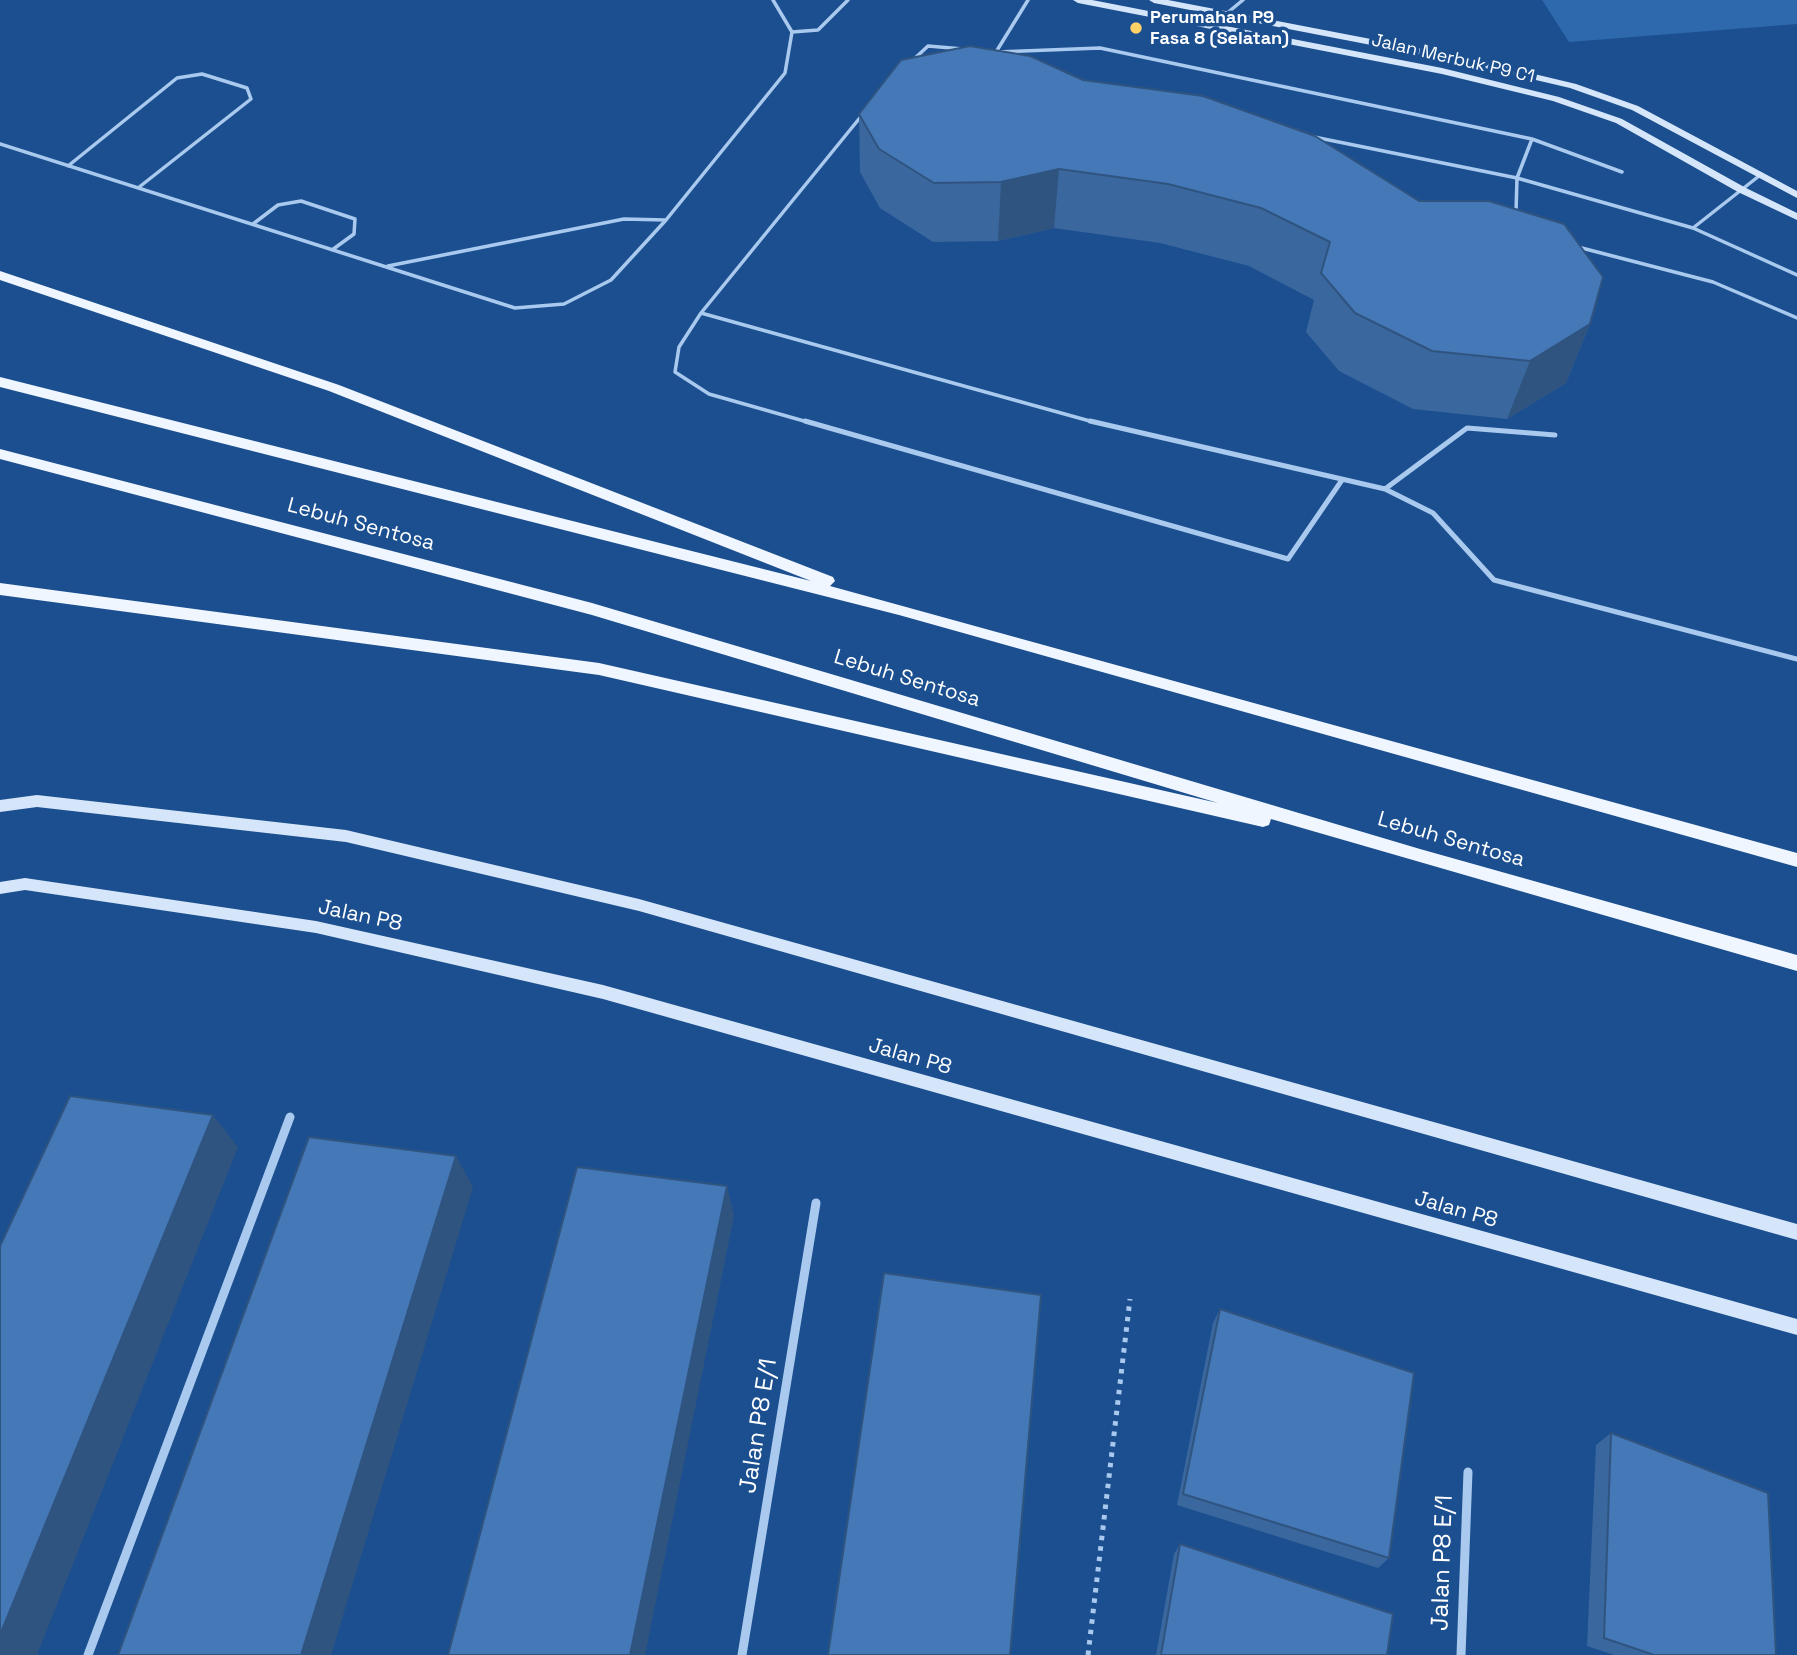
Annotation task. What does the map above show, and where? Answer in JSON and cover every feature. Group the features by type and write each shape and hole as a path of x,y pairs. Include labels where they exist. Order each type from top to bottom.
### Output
{"main road":[{"path":"0,275 334,388 899,609"},
{"path":"0,382 899,609 1797,860"},
{"name":"Lebuh Sentosa","path":"0,454 592,609 1420,856 1797,962"},
{"path":"0,589 598,670 1420,856"}],"street":[{"name":"Jalan Merbuk P9 C1","path":"1078,0 1442,71 1556,99 1619,121 1742,190 1797,217"},
{"name":"Jalan Merbuk P9 C1","path":"1154,0 1459,59 1573,86 1635,108 1797,195"},
{"path":"0,806 37,801 346,836 639,905 1797,1232"},
{"name":"Jalan P8","path":"0,888 25,884 316,927 603,992 1797,1327"},
{"path":"88,1655 290,1117"},
{"name":"Jalan P8 E/1","path":"743,1655 816,1203"},
{"name":"Jalan P8 E/1","path":"1461,1655 1468,1472"}],"lane":[{"path":"0,144 514,308 564,304 611,280 666,220 785,73 792,32 773,0"},
{"path":"792,32 818,30 848,0"},
{"path":"1028,0 996,52 1100,48 1532,139 1622,172"},
{"path":"1226,14 1243,0"},
{"path":"911,63 928,47 969,50"},
{"path":"68,166 177,78 202,74 247,88 251,99 138,188"},
{"path":"867,109 701,313 679,347 675,372 709,394 1288,559 1342,480"},
{"path":"1312,137 1517,178 1693,228 1797,275"},
{"path":"1524,219 1514,210 1517,178 1532,139"},
{"path":"1693,228 1759,176"},
{"path":"253,224 278,205 301,201 355,219 354,233 332,250"},
{"path":"385,267 624,219 666,220"},
{"path":"1569,244 1713,282 1797,318"},
{"path":"701,313 1121,430 1385,489 1433,513 1494,580 1797,659"},
{"path":"1385,489 1466,428 1555,435"}],"path":[{"path":"1088,1655 1130,1299"}],"shaded area":[{"path":"1542,0 1797,0 1797,24 1569,42"}],"building":[{"path":"970,46 1030,56 1083,80 1203,96 1315,136 1419,201 1489,201 1564,224 1603,277 1590,324 1530,361 1432,351 1355,313 1321,273 1330,242 1261,208 1168,184 1059,169 1001,182 934,183 879,149 859,114 901,60"},
{"path":"70,1096 213,1115 0,1635 0,1246"},
{"path":"309,1137 456,1156 301,1655 118,1655"},
{"path":"577,1167 727,1186 630,1655 448,1655"},
{"path":"884,1273 1041,1295 1010,1655 828,1655"},
{"path":"1220,1309 1414,1373 1389,1558 1183,1494"},
{"path":"1611,1433 1768,1493 1776,1655 1654,1655 1604,1638"},
{"path":"1180,1544 1393,1614 1387,1655 1161,1655"}],"place":[{"name":"Perumahan P9 Fasa 8 (Selatan)","path":"1136,28"}]}
